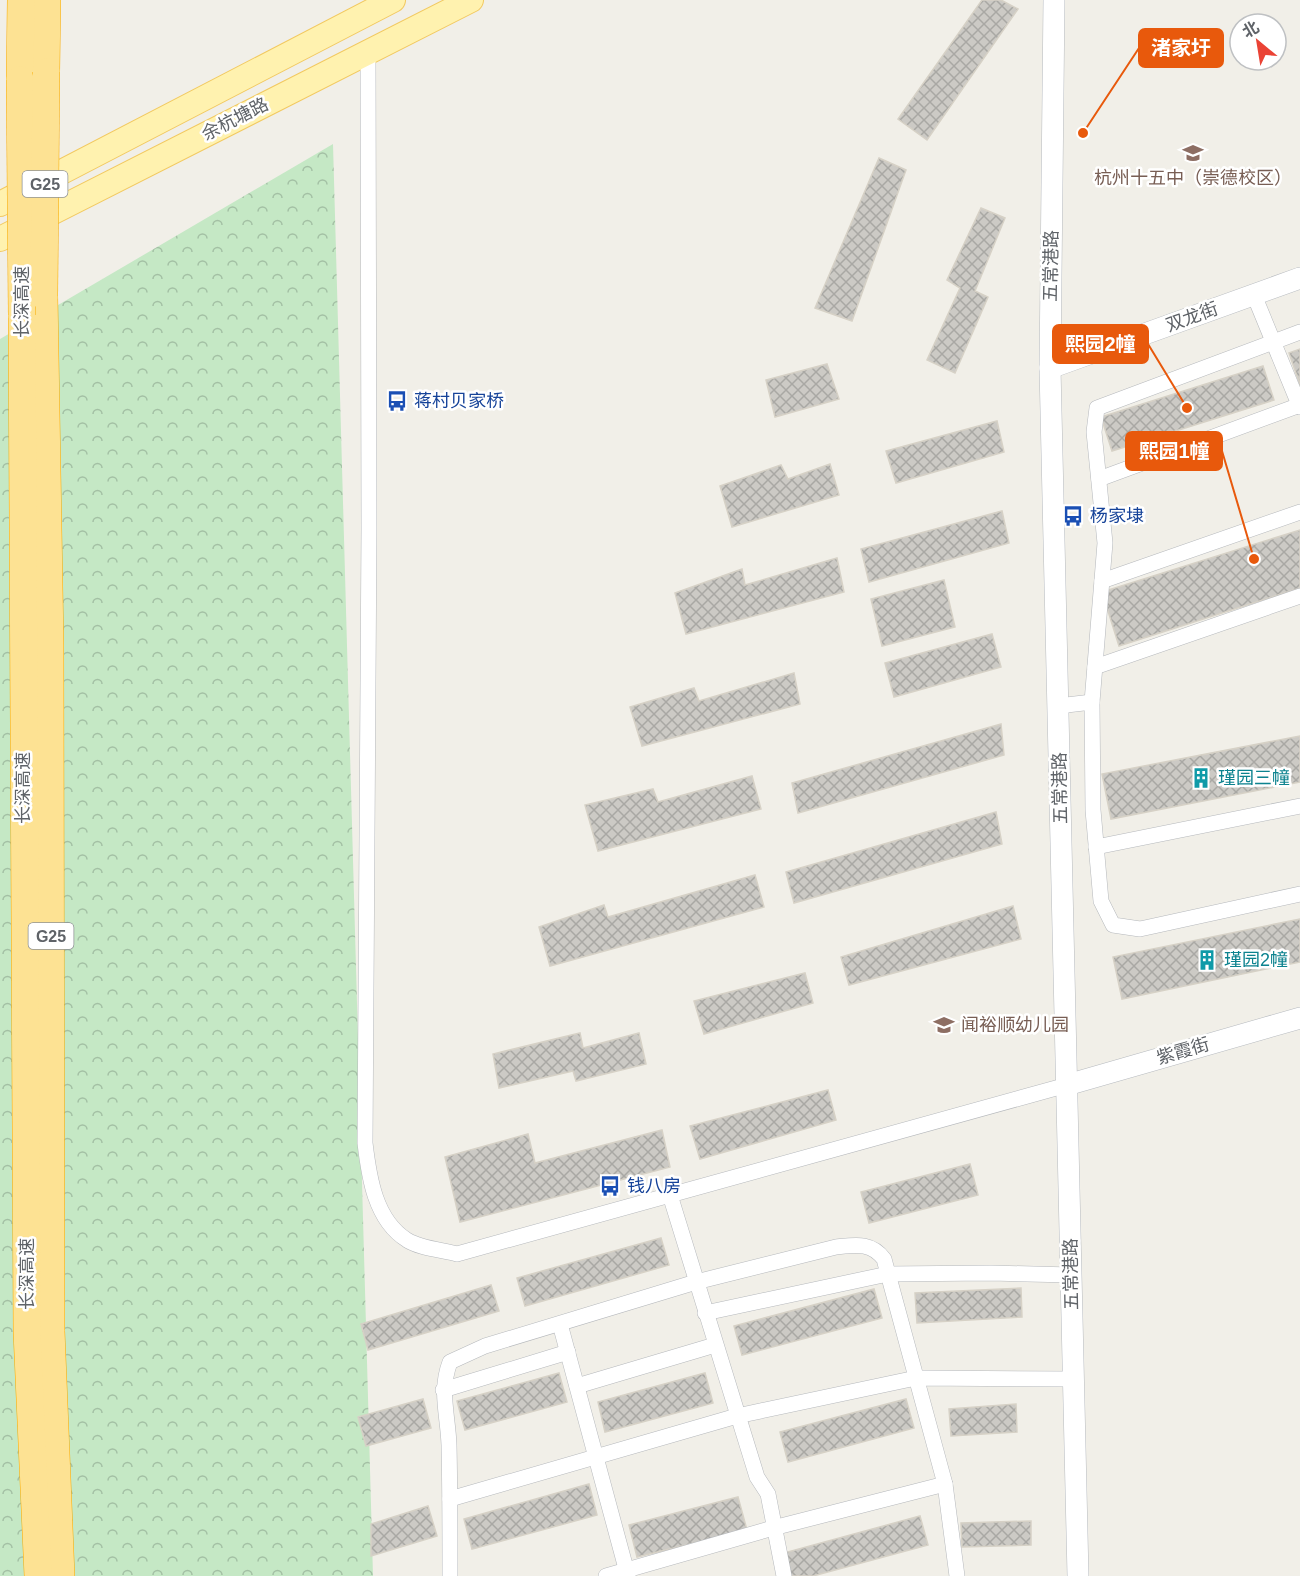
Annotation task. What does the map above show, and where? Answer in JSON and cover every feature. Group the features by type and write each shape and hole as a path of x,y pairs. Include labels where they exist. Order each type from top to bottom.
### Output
{"highway":[{"name":"长深高速","path":"20,0 27,1332 38,1576"},
{"name":"长深高速","path":"49,0 44,296 50,644 51,1331 61,1576"}],"main road":[{"name":"余杭塘路","path":"0,204 393,0"},
{"name":"余杭塘路","path":"0,239 471,0"}],"street":[{"name":"五常港路","path":"1054,0 1050,368 1078,1576"},
{"path":"368,51 369,541 365,1143 370,1179 382,1213 407,1240 457,1254 1066,1085"},
{"name":"双龙街","path":"1050,368 1300,278"},
{"path":"1099,479 1300,406 1254,295"},
{"path":"1300,332 1096,408 1094,432 1105,543 1092,702 1096,847 1101,901 1113,925 1140,928 1300,894"},
{"path":"1102,581 1300,512"},
{"path":"1095,667 1300,596"},
{"path":"1058,706 1092,702"},
{"path":"1096,847 1300,806"},
{"name":"紫霞街","path":"1066,1085 1300,1018"},
{"path":"670,1195 757,1478 768,1494 784,1576"},
{"path":"450,1576 449,1437 443,1390 444,1378 450,1362 464,1354 696,1282 836,1247 859,1244 876,1248 884,1259 945,1484 957,1576"},
{"path":"705,1313 888,1274 1071,1275"},
{"path":"560,1324 627,1573"},
{"path":"577,1386 715,1345"},
{"path":"443,1390 568,1352"},
{"path":"450,1499 737,1416 916,1378 1073,1379"},
{"path":"606,1576 627,1573 774,1528 945,1484"}],"green space":[{"path":"333,144 373,1576 0,1576 0,339"}],"building":[{"path":"982,0 1001,0 1018,9 927,140 898,119"},
{"path":"879,158 906,170 852,321 815,308"},
{"path":"981,208 1005,218 975,291 988,297 955,373 927,360 960,288 947,280"},
{"path":"1300,349 1300,385 1289,353"},
{"path":"827,364 839,399 775,417 766,380"},
{"path":"1263,366 1274,400 1112,451 1101,417"},
{"path":"997,421 1004,452 896,483 886,451"},
{"path":"830,464 839,495 732,527 720,486 781,465 788,479"},
{"path":"1002,511 1009,543 869,582 861,549"},
{"path":"1300,530 1300,588 1119,646 1102,592"},
{"path":"837,558 844,592 686,634 675,593 742,569 745,585"},
{"path":"944,580 955,627 882,646 871,599"},
{"path":"992,634 1001,667 894,697 885,663"},
{"path":"794,673 800,704 642,746 630,707 694,688 699,701"},
{"path":"1001,724 1004,755 798,813 792,783"},
{"name":"瑾园三幢","path":"1300,736 1300,782 1111,819 1102,774"},
{"path":"752,776 761,809 598,851 585,805 653,789 658,802"},
{"path":"996,812 1002,844 794,903 786,872"},
{"path":"755,875 764,907 550,966 539,927 604,905 608,917"},
{"path":"1013,906 1021,939 849,985 841,957"},
{"name":"瑾园2幢","path":"1300,919 1300,962 1122,999 1113,957"},
{"path":"805,973 813,1003 704,1034 694,1001"},
{"path":"580,1033 583,1048 639,1033 646,1064 576,1081 573,1071 499,1088 493,1054"},
{"path":"828,1090 836,1120 700,1159 690,1126"},
{"path":"662,1130 670,1167 460,1222 445,1157 528,1134 535,1163"},
{"path":"970,1164 978,1195 869,1223 861,1192"},
{"path":"661,1238 669,1265 525,1306 517,1278"},
{"path":"491,1285 499,1311 368,1350 361,1324"},
{"path":"1021,1288 1022,1317 917,1323 915,1293"},
{"path":"874,1289 882,1318 742,1355 734,1326"},
{"path":"559,1373 567,1402 465,1430 457,1401"},
{"path":"705,1373 713,1403 605,1432 598,1402"},
{"path":"423,1399 431,1428 366,1446 358,1417"},
{"path":"906,1399 914,1428 788,1462 780,1432"},
{"path":"1016,1404 1017,1432 951,1436 949,1409"},
{"path":"589,1484 597,1515 472,1549 464,1519"},
{"path":"738,1497 747,1530 637,1557 629,1525"},
{"path":"428,1506 437,1536 371,1556 371,1524"},
{"path":"920,1516 928,1545 813,1576 790,1576 784,1553"},
{"path":"1031,1521 1031,1545 962,1547 961,1523"}],"place":[{"name":"渚家圩","path":"1083,133"},
{"name":"杭州十五中（崇德校区）","path":"1193,153"},
{"name":"蒋村贝家桥","path":"397,401"},
{"name":"熙园2幢","path":"1187,408"},
{"name":"杨家埭","path":"1073,516"},
{"name":"熙园1幢","path":"1254,559"},
{"name":"瑾园三幢","path":"1201,778"},
{"name":"瑾园2幢","path":"1207,960"},
{"name":"闻裕顺幼儿园","path":"944,1025"},
{"name":"钱八房","path":"610,1186"}]}
